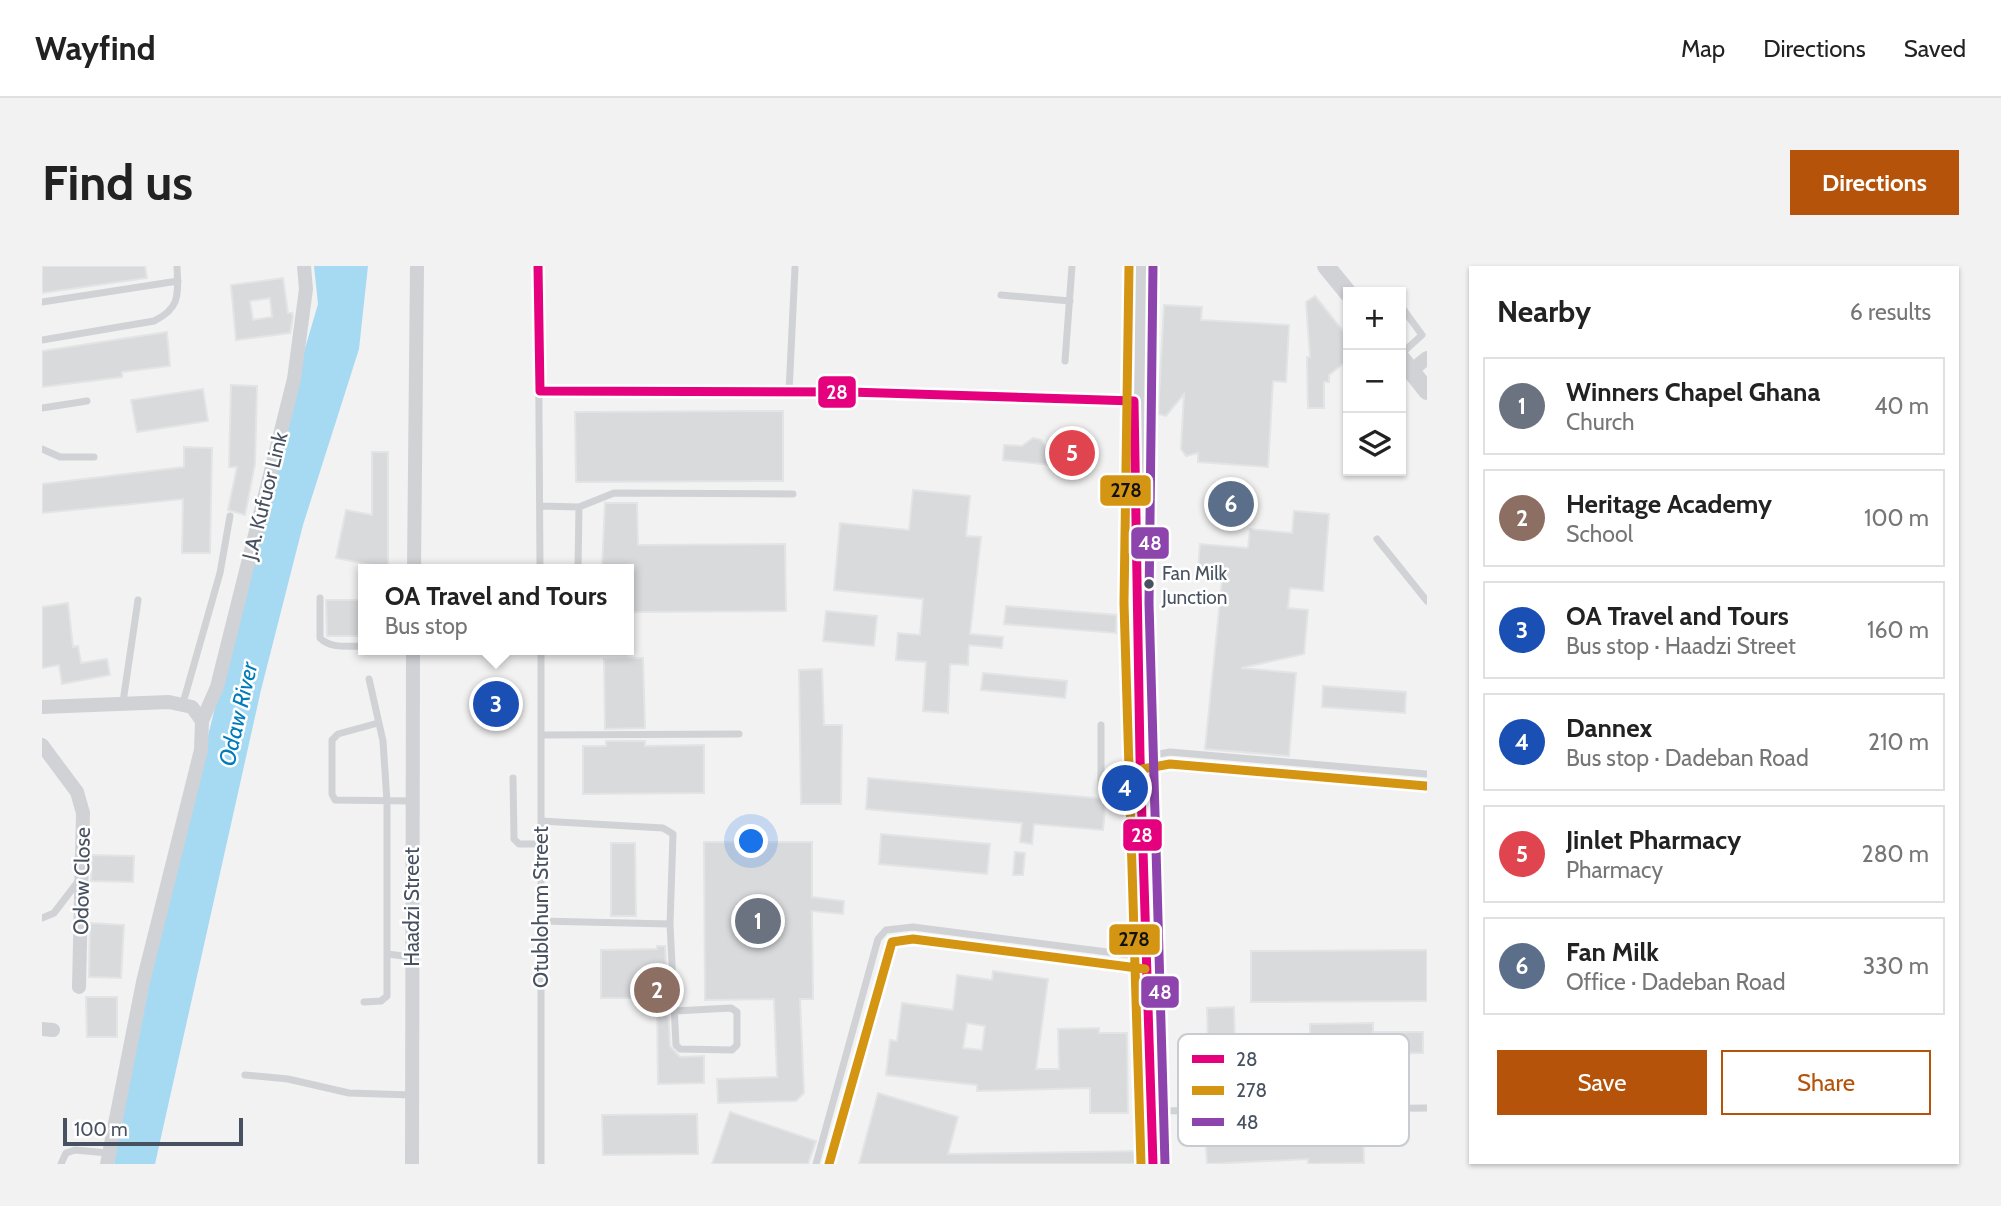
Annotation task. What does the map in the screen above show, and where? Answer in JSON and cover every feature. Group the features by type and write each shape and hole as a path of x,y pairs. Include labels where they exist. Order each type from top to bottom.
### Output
{"street":[{"name":"J.A. Kufuor Link","path":"202,721 217,688 294,379 306,289 304,266"},
{"path":"414,564 417,266"},
{"path":"1140,266 1134,401 1140,757 1153,1164"},
{"path":"1326,266 1343,287"},
{"path":"1406,361 1427,358"},
{"path":"1406,364 1427,391"},
{"name":"Haadzi Street","path":"412,1164 413,655"},
{"path":"42,707 123,702 183,703 192,707 202,721 201,750 143,982 107,1159"},
{"name":"Odow Close","path":"42,745 71,783 80,803 84,827 79,987"}],"lane":[{"path":"42,340 154,321 169,314 176,302 177,266"},
{"path":"538,266 540,564"},
{"path":"1065,361 1072,266"},
{"path":"789,392 795,268"},
{"path":"42,302 178,281"},
{"path":"1001,295 1070,301"},
{"path":"1406,313 1422,335 1406,358"},
{"path":"540,391 789,392 1134,401"},
{"path":"42,408 87,401"},
{"path":"42,449 60,457 94,457"},
{"path":"540,506 579,507 614,493 793,494"},
{"path":"578,564 579,507"},
{"path":"183,703 220,573 230,516"},
{"path":"1377,539 1427,601"},
{"path":"320,598 320,638 334,646 358,646"},
{"path":"123,702 138,600"},
{"name":"Otublohum Street","path":"541,655 541,1164"},
{"path":"363,1002 381,1002 387,996 387,802 383,741 369,679"},
{"path":"378,723 338,734 332,740 332,794 335,800 346,802 412,801"},
{"path":"1101,725 1101,786 1110,795 1141,797"},
{"path":"542,735 739,734"},
{"path":"1140,757 1170,752 1427,774"},
{"path":"513,778 514,839 519,844 540,844"},
{"path":"541,821 669,830 673,834 670,924 676,1045 680,1049 733,1050 737,1045 737,1012 731,1008 675,1011"},
{"path":"42,918 54,913 82,876"},
{"path":"541,921 670,924"},
{"path":"816,1164 878,939 886,930 913,927 1147,957"},
{"path":"387,954 412,957"},
{"path":"245,1075 288,1079 349,1093 412,1095"},
{"path":"1409,1108 1427,1108"},
{"path":"1151,1111 1178,1111"},
{"path":"61,1164 66,1153 75,1150 107,1159"}],"water":[{"name":"Odaw River","path":"314,266 368,266 359,349 303,525 261,690 155,1164 114,1164 137,1022 299,369 318,304"}],"building":[{"path":"42,266 145,266 147,278 42,293"},
{"path":"283,278 288,313 292,313 293,317 290,333 236,340 231,285","holes":["270,298 272,317 253,320 250,301"]},
{"path":"1315,296 1343,331 1343,364 1329,375 1329,382 1324,382 1324,408 1308,408 1307,357 1310,357 1306,302"},
{"path":"1164,305 1202,307 1201,320 1289,325 1286,382 1273,381 1268,467 1198,462 1198,453 1186,456 1181,449 1184,394 1166,416 1158,414"},
{"path":"167,332 170,366 122,372 122,377 42,387 42,351"},
{"path":"231,385 257,386 255,464 245,515 228,510 237,467 229,467"},
{"path":"203,389 208,421 137,432 131,400"},
{"path":"783,411 783,481 576,482 575,412"},
{"path":"1033,438 1041,440 1047,449 1072,452 1070,467 1003,460 1004,445 1022,446"},
{"path":"184,447 212,448 210,553 182,553 183,499 42,513 42,484 184,467"},
{"path":"372,452 388,452 388,564 367,564 336,558 346,510 372,515"},
{"path":"913,490 970,496 966,536 981,537 970,634 1003,637 1002,648 969,645 968,665 950,664 948,713 923,711 926,662 896,660 898,633 920,635 923,599 834,590 840,523 909,530"},
{"path":"605,503 637,503 638,545 785,544 786,611 634,612 634,564 602,564"},
{"path":"1294,511 1329,514 1323,591 1290,588 1288,608 1308,610 1304,654 1241,668 1296,673 1289,756 1205,749 1223,571 1198,569 1200,544 1248,548 1250,529 1292,533"},
{"path":"326,600 358,600 358,636 327,636"},
{"path":"68,603 73,647 78,646 81,663 107,659 110,675 62,684 59,665 42,668 42,607"},
{"path":"1006,606 1117,615 1116,633 1004,624"},
{"path":"826,611 877,616 874,646 823,641"},
{"path":"643,658 645,728 605,729 604,659"},
{"path":"822,669 824,725 842,725 841,804 801,804 799,670"},
{"path":"983,673 1067,681 1065,698 981,690"},
{"path":"1323,686 1406,692 1405,713 1322,707"},
{"path":"606,741 645,741 645,746 704,745 704,793 583,794 583,746 606,746"},
{"path":"868,778 1106,799 1103,830 1034,824 1032,844 1020,842 1022,823 866,809"},
{"path":"881,834 990,844 987,874 879,864"},
{"path":"704,842 812,842 812,897 844,901 843,914 812,911 813,999 800,999 804,1093 796,1101 718,1103 717,1079 777,1077 774,999 705,1000"},
{"path":"611,843 635,843 636,916 611,916"},
{"path":"1015,852 1025,853 1023,875 1013,875"},
{"path":"92,855 134,856 133,882 91,881"},
{"path":"90,923 124,925 121,978 89,977"},
{"path":"657,946 665,946 670,1046 680,1057 704,1056 704,1083 658,1084 657,998 601,998 601,950 657,949"},
{"path":"1427,950 1427,1001 1251,1002 1251,951"},
{"path":"993,971 1048,979 1036,1069 1059,1069 1058,1029 1099,1028 1099,1033 1127,1033 1128,1113 1090,1113 1090,1088 977,1091 977,1085 886,1075 890,1040 897,1041 902,1003 953,1010 957,975 992,980","holes":["967,1023 985,1026 982,1050 963,1048"]},
{"path":"86,997 117,997 117,1037 87,1037"},
{"path":"1234,1007 1235,1034 1208,1034 1207,1008"},
{"path":"1373,1023 1373,1032 1423,1032 1423,1053 1409,1053 1409,1034 1310,1034 1310,1024"},
{"path":"878,1093 958,1117 948,1154 1141,1151 1142,1164 859,1164"},
{"path":"730,1112 816,1141 808,1164 712,1164"},
{"path":"697,1114 698,1154 603,1155 602,1115"},
{"path":"1206,1146 1363,1146 1364,1163 1308,1164 1308,1159 1207,1164"}],"transit line":[{"name":"28","path":"538,266 540,391"},
{"name":"278","path":"1129,266 1124,603 1141,1164"},
{"name":"48","path":"1153,266 1149,603 1165,1164"},
{"name":"28","path":"540,391 850,392 1134,401"},
{"name":"28","path":"1134,401 1140,757 1153,1164"},
{"name":"278","path":"1142,769 1170,764 1426,786"},
{"name":"278","path":"829,1164 892,942 913,939 1145,969"}],"place":[{"name":"Jinlet Pharmacy","path":"1072,453"},
{"name":"Fan Milk","path":"1231,504"},
{"name":"Fan Milk Junction","path":"1149,584"},
{"name":"OA Travel and Tours","path":"496,704"},
{"name":"Dannex","path":"1125,788"},
{"name":"Winners Chapel Ghana","path":"758,921"},
{"name":"Heritage Academy","path":"657,990"}]}
